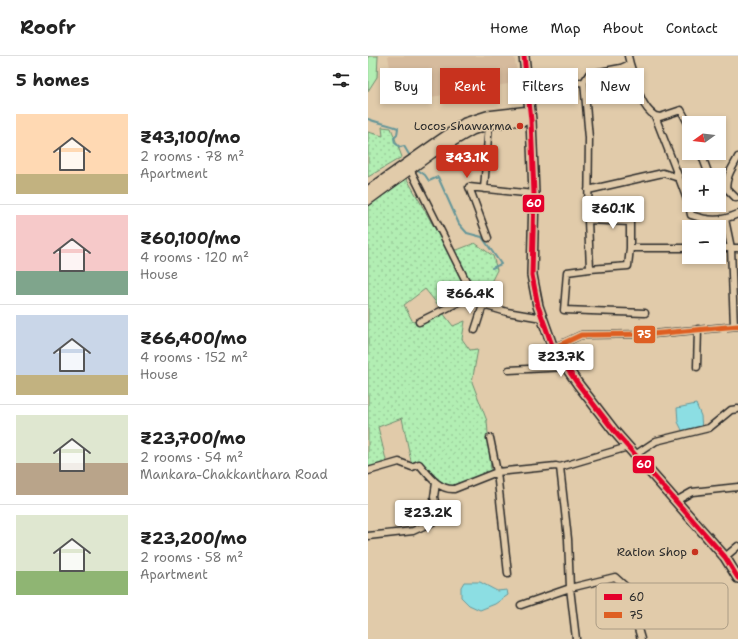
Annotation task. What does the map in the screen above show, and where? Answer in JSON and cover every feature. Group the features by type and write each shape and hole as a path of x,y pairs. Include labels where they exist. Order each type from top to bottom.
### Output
{"main road":[{"path":"524,56 526,68"},
{"path":"529,104 534,194 532,275 538,306 553,348 566,368 615,432 725,557 738,578"},
{"path":"368,191 436,142 466,123 487,116 530,111"},
{"path":"368,200 432,153 472,130 489,124 531,120"}],"street":[{"path":"628,56 640,97 648,112 660,117 681,110 684,116"},
{"path":"590,269 588,220 588,138 584,82 589,74 621,68 630,64"},
{"path":"578,82 584,82"},
{"path":"655,116 682,184"},
{"path":"484,189 489,124"},
{"path":"736,198 726,188 729,172 738,157"},
{"path":"410,169 473,295 483,304 507,312 542,318"},
{"path":"588,190 663,173 680,178"},
{"path":"488,238 469,187 534,194"},
{"path":"690,212 691,215 704,220 725,219 738,214"},
{"path":"553,348 581,335 653,334 736,326 731,248 725,219"},
{"path":"588,220 630,222 628,266 567,272 564,310 645,314"},
{"path":"630,248 682,248"},
{"path":"726,248 738,248"},
{"path":"419,322 473,295"},
{"path":"475,330 483,304"},
{"path":"697,367 698,329"},
{"path":"509,370 566,368"},
{"path":"635,455 656,441 709,428 731,410 738,408"},
{"path":"490,438 497,472 508,574"},
{"path":"368,471 399,462 412,467 419,464 436,483 447,489 454,489 497,472 556,466 560,467 628,447"},
{"path":"560,467 568,539 570,588 576,639"},
{"path":"368,536 413,531 437,520 438,514 434,497 436,483"},
{"path":"676,501 692,492 738,487"},
{"path":"725,557 738,546"},
{"path":"521,605 570,588 615,577 621,583"},
{"path":"637,629 640,639"}],"shaded area":[{"path":"388,56 514,56 516,68 508,68 508,84 500,85 500,68 440,68 440,95 432,97 432,68 390,68"}],"green space":[{"path":"368,56 378,56 377,77 368,91"},
{"path":"382,127 391,128 402,157 368,177 368,132 383,136"},
{"path":"407,179 446,248 457,250 475,243 493,256 497,270 488,288 489,300 481,304 471,293 439,306 425,289 404,305 413,322 443,313 453,326 465,321 462,339 470,350 478,349 472,382 487,421 491,471 453,487 433,481 411,461 402,418 378,427 387,464 368,469 368,203"}],"water":[{"path":"696,404 701,416 702,430 683,432 678,422 677,408"},
{"path":"464,582 480,582 497,591 507,590 508,595 495,604 480,610 469,605 461,597 461,587"}],"waterway":[{"path":"368,119 398,128 397,135 394,138 395,143 400,147 404,146 411,158"},
{"path":"415,168 425,175 429,181 438,177 459,224 467,233 482,237 501,264 492,268"}],"transit line":[{"name":"60","path":"524,56 531,120 534,194 532,275 538,306 553,348 578,384 615,432 725,557 738,578"},
{"name":"75","path":"553,348 581,335 653,334 738,326"}],"place":[{"name":"Locos Shawarma","path":"520,126"},
{"name":"Ration Shop","path":"695,552"}]}
